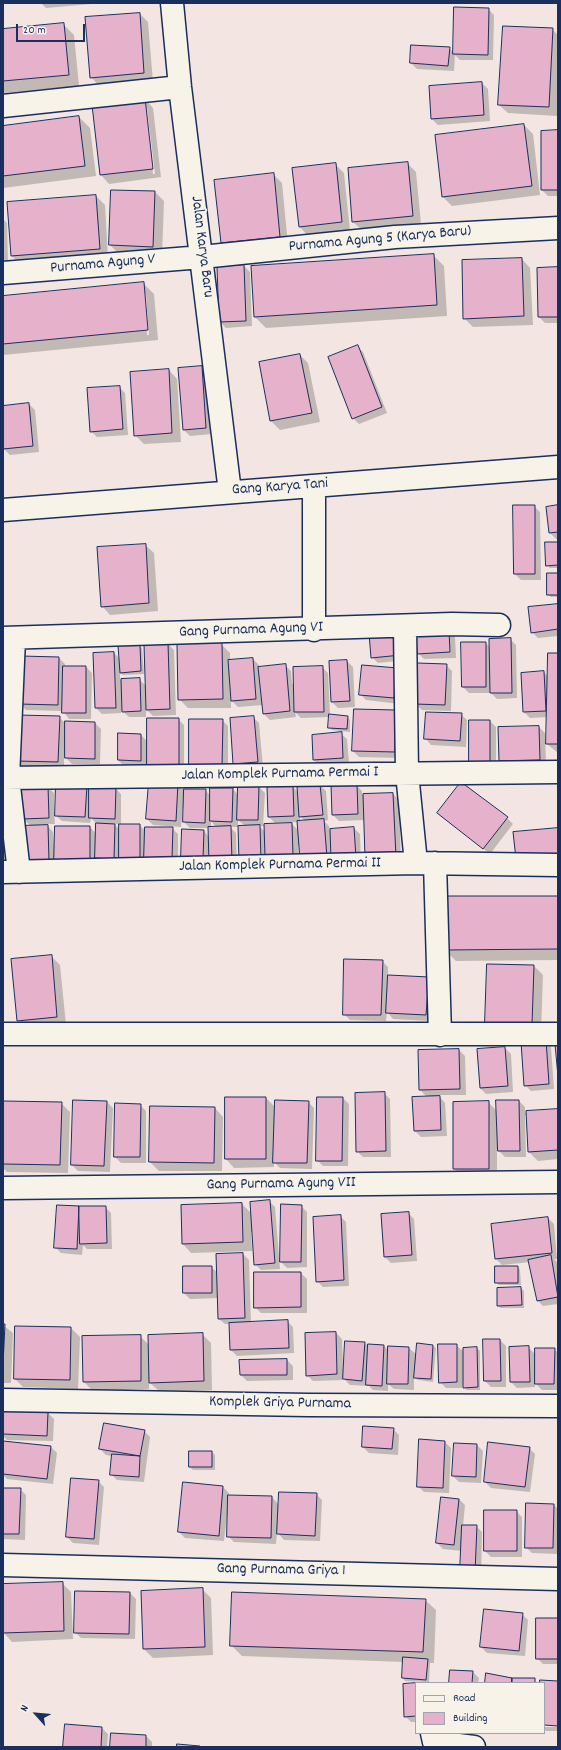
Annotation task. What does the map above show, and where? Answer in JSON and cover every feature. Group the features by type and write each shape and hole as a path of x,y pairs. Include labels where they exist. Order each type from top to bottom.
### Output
{"street":[{"name":"Jalan Karya Baru","path":"172,3 180,88 230,492"},
{"path":"3,106 180,88"},
{"name":"Purnama Agung 5 (Karya Baru)","path":"202,256 395,237 558,228"},
{"name":"Purnama Agung V","path":"3,273 202,256"},
{"name":"Gang Karya Tani","path":"3,510 558,467"},
{"path":"314,486 314,630"},
{"name":"Gang Purnama Agung VI","path":"8,638 314,630 452,624 499,625"},
{"path":"405,627 408,773 426,863 440,1035"},
{"path":"8,638 6,778 11,872"},
{"name":"Jalan Komplek Purnama Permai I","path":"6,778 558,772"},
{"name":"Jalan Komplek Purnama Permai II","path":"11,872 426,863 558,865"},
{"path":"3,1034 558,1034"},
{"name":"Gang Purnama Agung VII","path":"3,1188 558,1182"},
{"name":"Komplek Griya Purnama","path":"3,1400 308,1405 558,1406"},
{"name":"Gang Purnama Griya 1","path":"3,1565 558,1579"},
{"path":"432,1734 434,1742 474,1747"}],"building":[{"path":"454,7 489,8 488,55 453,54"},
{"path":"140,13 144,73 90,78 85,17"},
{"path":"64,23 69,75 3,81 3,29"},
{"path":"503,26 553,28 549,107 498,105"},
{"path":"411,45 450,47 448,66 410,63"},
{"path":"482,82 484,115 431,119 429,86"},
{"path":"145,98 153,169 100,175 92,105"},
{"path":"79,116 85,166 3,176 3,126"},
{"path":"524,124 532,186 442,197 435,135"},
{"path":"558,130 558,190 541,190 541,131"},
{"path":"408,162 413,216 352,222 348,168"},
{"path":"336,163 342,222 299,227 292,168"},
{"path":"274,173 280,237 221,243 214,180"},
{"path":"111,190 155,191 153,247 109,245"},
{"path":"96,195 100,249 11,256 7,202"},
{"path":"434,254 437,305 254,317 251,266"},
{"path":"522,258 524,316 463,319 462,260"},
{"path":"244,265 246,321 219,322 217,267"},
{"path":"558,267 558,317 538,317 537,268"},
{"path":"144,282 148,330 3,344 3,296"},
{"path":"358,345 382,407 352,419 328,357"},
{"path":"300,354 312,413 270,421 259,362"},
{"path":"202,366 206,428 183,430 178,368"},
{"path":"169,369 172,433 134,436 130,372"},
{"path":"120,386 123,429 90,432 87,388"},
{"path":"29,403 33,446 3,449 3,406"},
{"path":"513,505 535,505 535,574 514,574"},
{"path":"558,505 558,532 549,533 546,507"},
{"path":"545,542 558,542 558,565 546,566"},
{"path":"146,544 149,603 101,607 97,547"},
{"path":"547,573 558,573 558,595 547,595"},
{"path":"558,604 558,629 531,633 528,607"},
{"path":"399,630 401,655 371,658 369,633"},
{"path":"449,630 450,652 417,654 416,631"},
{"path":"511,638 512,693 490,693 489,639"},
{"path":"461,642 486,642 486,687 462,687"},
{"path":"168,643 170,709 146,710 144,644"},
{"path":"222,643 223,699 178,700 177,644"},
{"path":"140,645 141,671 120,673 118,646"},
{"path":"114,652 116,708 95,708 93,653"},
{"path":"548,653 558,653 558,744 546,744"},
{"path":"21,656 59,657 58,705 19,704"},
{"path":"253,658 256,699 231,701 228,660"},
{"path":"347,660 350,701 331,702 329,661"},
{"path":"417,663 447,664 445,705 415,704"},
{"path":"286,664 290,711 263,714 258,667"},
{"path":"362,665 398,668 394,698 359,695"},
{"path":"63,666 86,666 86,713 62,713"},
{"path":"323,666 324,712 294,712 293,667"},
{"path":"544,671 546,711 523,712 521,673"},
{"path":"140,678 141,711 122,712 121,679"},
{"path":"354,709 396,710 395,752 352,751"},
{"path":"426,712 462,713 460,741 424,739"},
{"path":"329,714 348,716 347,729 328,728"},
{"path":"17,715 60,716 58,762 16,761"},
{"path":"254,716 258,762 233,764 230,718"},
{"path":"147,718 179,718 179,765 147,765"},
{"path":"189,719 223,719 222,767 189,767"},
{"path":"469,720 490,720 490,762 469,762"},
{"path":"65,721 95,722 95,759 65,758"},
{"path":"539,726 540,760 499,761 498,727"},
{"path":"342,732 343,758 313,760 312,735"},
{"path":"118,733 141,734 141,761 118,760"},
{"path":"149,782 178,783 176,821 146,819"},
{"path":"461,782 508,817 483,849 437,813"},
{"path":"56,784 87,785 85,817 55,816"},
{"path":"320,784 323,815 299,817 297,786"},
{"path":"357,784 358,814 332,815 331,785"},
{"path":"238,785 259,786 258,820 237,820"},
{"path":"48,786 49,818 22,819 21,787"},
{"path":"293,786 294,816 268,817 267,787"},
{"path":"89,787 116,787 115,819 89,818"},
{"path":"210,788 233,788 232,822 210,821"},
{"path":"184,789 206,789 205,823 183,822"},
{"path":"393,793 396,857 365,858 363,794"},
{"path":"324,819 327,858 300,860 297,821"},
{"path":"96,823 115,824 114,859 95,858"},
{"path":"292,823 293,856 265,857 264,824"},
{"path":"119,824 140,824 140,860 119,860"},
{"path":"48,825 49,861 21,862 20,826"},
{"path":"260,825 261,861 239,862 238,826"},
{"path":"55,826 90,826 90,863 54,863"},
{"path":"231,826 232,863 209,863 208,827"},
{"path":"145,827 173,827 172,859 144,859"},
{"path":"354,827 356,858 331,860 330,829"},
{"path":"558,828 558,855 516,859 513,832"},
{"path":"182,829 204,830 203,859 181,858"},
{"path":"444,896 558,896 558,949 444,950"},
{"path":"52,955 57,1017 17,1021 11,959"},
{"path":"344,959 383,960 381,1015 343,1015"},
{"path":"487,964 534,965 532,1025 485,1023"},
{"path":"388,975 429,977 426,1015 386,1013"},
{"path":"546,1040 549,1084 524,1086 521,1042"},
{"path":"555,1040 558,1040 558,1076"},
{"path":"505,1047 508,1086 480,1088 477,1049"},
{"path":"459,1049 460,1089 419,1090 418,1050"},
{"path":"385,1092 386,1151 356,1152 355,1093"},
{"path":"440,1096 441,1130 414,1131 412,1097"},
{"path":"225,1097 266,1097 266,1159 225,1159"},
{"path":"317,1097 343,1097 342,1161 316,1161"},
{"path":"73,1100 107,1101 104,1166 71,1165"},
{"path":"275,1100 309,1101 307,1163 273,1163"},
{"path":"496,1100 519,1100 520,1151 498,1151"},
{"path":"3,1101 62,1102 60,1165 3,1164"},
{"path":"489,1101 489,1169 453,1169 453,1102"},
{"path":"115,1103 141,1104 140,1157 114,1157"},
{"path":"150,1106 215,1107 214,1163 149,1162"},
{"path":"558,1109 558,1150 528,1152 526,1111"},
{"path":"270,1200 275,1263 254,1265 250,1202"},
{"path":"242,1203 243,1242 182,1244 181,1205"},
{"path":"281,1204 302,1205 301,1262 280,1262"},
{"path":"57,1205 79,1206 77,1249 54,1248"},
{"path":"79,1206 106,1206 107,1243 80,1244"},
{"path":"409,1212 412,1255 384,1257 381,1214"},
{"path":"341,1215 344,1280 316,1282 313,1217"},
{"path":"548,1217 552,1253 495,1259 491,1224"},
{"path":"243,1253 245,1318 218,1319 216,1254"},
{"path":"551,1255 558,1297 537,1301 528,1260"},
{"path":"183,1266 212,1266 212,1293 183,1293"},
{"path":"495,1266 518,1266 518,1283 495,1283"},
{"path":"254,1272 301,1272 301,1307 254,1308"},
{"path":"521,1287 522,1305 497,1306 497,1288"},
{"path":"288,1320 289,1348 230,1350 229,1323"},
{"path":"3,1324 5,1324 3,1365"},
{"path":"15,1326 71,1327 70,1380 14,1379"},
{"path":"336,1332 337,1374 306,1376 305,1333"},
{"path":"203,1333 204,1381 149,1383 148,1335"},
{"path":"141,1335 141,1381 83,1382 82,1336"},
{"path":"483,1339 500,1339 501,1381 484,1381"},
{"path":"345,1341 365,1342 362,1381 343,1379"},
{"path":"417,1343 433,1345 431,1379 414,1378"},
{"path":"368,1344 384,1345 382,1386 366,1385"},
{"path":"438,1344 457,1344 457,1382 439,1383"},
{"path":"388,1346 409,1347 408,1384 387,1384"},
{"path":"529,1346 530,1382 510,1382 509,1347"},
{"path":"477,1347 478,1387 463,1388 463,1348"},
{"path":"535,1348 555,1348 554,1384 535,1384"},
{"path":"287,1359 287,1375 240,1375 239,1360"},
{"path":"3,1411 48,1412 47,1436 3,1434"},
{"path":"104,1423 145,1430 140,1456 99,1449"},
{"path":"363,1426 394,1428 392,1449 362,1447"},
{"path":"419,1439 445,1441 443,1488 417,1487"},
{"path":"3,1441 51,1446 47,1479 3,1474"},
{"path":"488,1442 530,1447 525,1487 484,1482"},
{"path":"454,1443 477,1444 476,1477 452,1476"},
{"path":"189,1451 212,1451 212,1467 189,1467"},
{"path":"112,1454 140,1456 139,1477 110,1475"},
{"path":"71,1478 99,1480 94,1539 66,1537"},
{"path":"183,1482 223,1486 219,1536 178,1532"},
{"path":"3,1488 21,1488 19,1534 3,1534"},
{"path":"279,1492 317,1493 315,1536 277,1534"},
{"path":"228,1495 272,1496 271,1538 227,1537"},
{"path":"441,1497 459,1499 454,1545 436,1543"},
{"path":"526,1503 554,1504 553,1548 525,1548"},
{"path":"484,1510 517,1510 517,1551 484,1551"},
{"path":"462,1525 477,1525 475,1573 460,1572"},
{"path":"63,1582 64,1631 3,1633 3,1584"},
{"path":"203,1588 205,1647 143,1649 141,1591"},
{"path":"75,1591 130,1592 129,1634 74,1633"},
{"path":"232,1592 426,1599 423,1652 230,1646"},
{"path":"484,1609 523,1613 519,1651 480,1647"},
{"path":"536,1618 558,1618 558,1659 536,1659"},
{"path":"403,1657 428,1659 426,1680 402,1678"},
{"path":"450,1670 473,1671 472,1682 449,1682"},
{"path":"486,1673 512,1678 512,1682 485,1682"},
{"path":"512,1678 535,1678 535,1682 512,1682"},
{"path":"540,1680 558,1681 558,1726 545,1725 545,1682 540,1682"},
{"path":"415,1683 415,1716 404,1717 403,1684"},
{"path":"65,1724 102,1727 101,1747 63,1747"},
{"path":"111,1733 146,1735 146,1747 110,1747"},
{"path":"177,1744 200,1746 200,1747 177,1747"}]}
